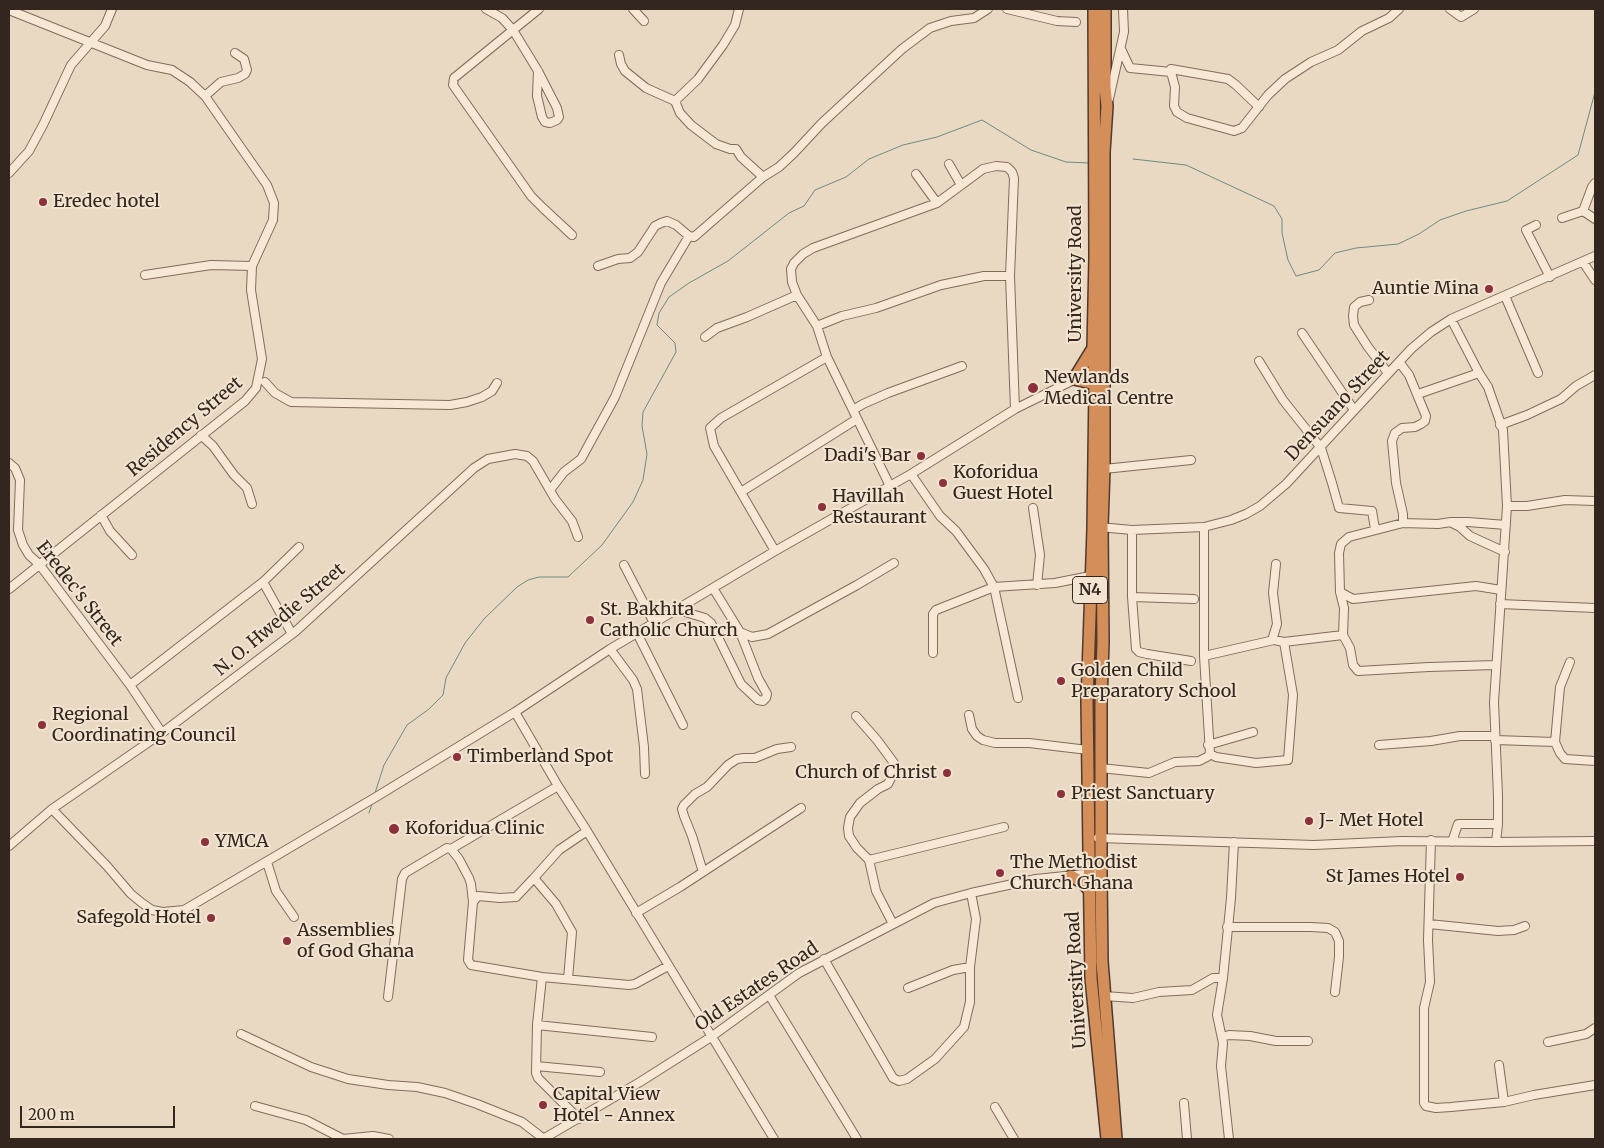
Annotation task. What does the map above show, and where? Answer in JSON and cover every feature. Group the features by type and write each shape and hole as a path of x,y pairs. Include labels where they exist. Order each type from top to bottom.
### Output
{"highway":[{"name":"University Road","path":"1094,9 1102,16 1093,348 1099,367 1095,384 1098,527 1104,642 1100,768 1101,838 1090,891 1091,978 1107,1139"},
{"name":"University Road","path":"1100,40 1107,106 1104,152 1099,367 1104,469 1098,527 1090,576 1087,701 1089,837 1095,873 1116,1139"},
{"path":"1093,348 1074,379 1095,384"},
{"path":"1071,876 1082,882 1090,891"}],"street":[{"path":"9,173 29,151 71,65 105,26 112,9"},
{"path":"486,9 502,18 513,30 538,71 558,110 557,120 550,123 545,122 542,117 537,96 538,71"},
{"path":"539,9 454,78 452,82 531,196 572,235"},
{"path":"632,9 644,21"},
{"path":"675,101 698,79 724,46 735,25 739,9"},
{"path":"598,266 618,259 630,258 638,252 654,226 667,221 676,225 690,236 694,237 700,234 763,177 794,153 889,59 925,32 940,24 974,18 988,9"},
{"path":"1007,9 1057,21 1076,22"},
{"path":"1107,106 1124,32 1123,9"},
{"path":"1171,72 1175,87 1174,106 1177,112 1188,118 1234,131 1242,128 1268,95 1285,79 1311,62 1338,50 1362,31 1388,18 1398,9"},
{"path":"1450,9 1461,17 1474,9"},
{"name":"Residency Street","path":"9,10 147,65 172,70 190,82 205,96 267,185 274,202 273,220 252,266 251,290 262,359 256,388 245,400 9,589"},
{"path":"1121,49 1130,68 1171,72 1171,69 1230,80 1259,107"},
{"path":"205,96 221,82 238,78 245,74 247,70 244,60 235,53"},
{"path":"619,55 625,71 646,88 675,101 680,113 691,125 716,144 736,149 740,157 763,177"},
{"path":"949,164 961,185"},
{"path":"890,486 827,357 817,326 797,295 792,282 791,269 803,254 826,242 937,203 983,170 996,166 1007,167 1012,172 1014,178 1010,276 1015,409"},
{"path":"916,174 937,203"},
{"path":"1583,211 1595,183"},
{"path":"1562,218 1583,211"},
{"path":"1583,211 1595,219"},
{"path":"1536,224 1526,230 1550,276"},
{"path":"550,490 564,472 581,459 615,397 661,283 690,236"},
{"name":"Densuano Street","path":"1098,527 1132,530 1204,527 1231,520 1260,506 1286,484 1388,373 1431,332 1451,319 1595,256"},
{"path":"1583,262 1595,280"},
{"path":"145,276 210,266 252,266"},
{"path":"817,326 842,316 876,308 941,285 984,276 1010,276"},
{"path":"705,337 717,328 747,318 797,295"},
{"path":"1505,296 1538,373"},
{"path":"1369,300 1360,302 1354,308 1352,316 1354,324 1368,347 1388,373"},
{"path":"1451,319 1488,387 1503,430 1508,506 1496,665 1495,738 1498,824 1496,842"},
{"path":"1302,333 1354,410"},
{"path":"775,551 714,446 710,428 721,418 827,357"},
{"path":"1259,361 1283,400 1321,448 1339,508 1372,511 1375,529"},
{"path":"1400,362 1409,375 1426,416 1425,421 1415,427 1402,428 1395,433 1392,441 1396,483 1403,514 1403,523"},
{"path":"854,410 888,393 962,366"},
{"path":"52,809 131,894 152,910 174,912 184,910 372,800 515,712 610,649 682,606 911,474 1015,409 1099,367"},
{"path":"1418,394 1479,373"},
{"path":"1500,425 1561,399 1576,386 1595,375"},
{"path":"265,382 275,393 291,402 450,404 468,402 482,397 492,391 497,383"},
{"path":"741,492 857,418"},
{"path":"201,435 213,446 234,475 247,488 252,504"},
{"name":"N. O. Hwedie Street","path":"9,846 52,809 162,733 292,634 474,468 488,459 515,454 527,456 533,461 555,499 572,521 578,537"},
{"path":"1104,469 1191,460"},
{"name":"Eredec's Street","path":"9,463 15,468 20,480 18,530 22,545 28,555 39,564 130,685 162,733"},
{"path":"911,474 940,516 956,531 984,569 994,587 1018,698"},
{"path":"1508,506 1527,506 1565,500 1595,501"},
{"path":"1033,508 1040,554 1037,585"},
{"path":"101,515 110,531 132,555"},
{"path":"1451,522 1470,536 1505,552"},
{"path":"1496,665 1358,671 1353,665 1350,648 1343,635 1345,625 1344,608 1340,592 1339,569 1341,544 1349,537 1375,529 1403,523 1438,524 1451,522 1506,525"},
{"path":"1204,527 1204,656 1210,754"},
{"path":"1132,530 1132,597 1136,649 1147,654 1191,661"},
{"path":"130,685 263,582 299,547"},
{"path":"740,632 752,637 768,634 857,585 894,562"},
{"path":"1274,640 1273,636 1277,624 1273,593 1276,564"},
{"path":"624,565 654,623"},
{"path":"933,652 934,612 994,587 1055,583 1090,576"},
{"path":"263,582 292,634"},
{"path":"1340,592 1353,599 1476,586 1501,590"},
{"path":"682,606 685,612 705,618 711,623 741,684 758,700 763,701 767,694 758,678 740,632 713,588"},
{"path":"1132,597 1194,599"},
{"path":"1344,608 1353,599"},
{"path":"1500,604 1595,608"},
{"path":"637,633 683,725"},
{"path":"1204,656 1274,640 1284,642 1343,635"},
{"path":"1210,754 1216,757 1256,763 1288,760 1293,695 1284,642"},
{"path":"610,649 633,680 637,689 644,747 645,774"},
{"path":"1570,662 1560,687 1555,742 1560,754 1565,759 1595,761"},
{"path":"515,712 558,786 774,1139"},
{"path":"856,716 894,763 888,784 860,803 850,817 848,828 849,836 857,848 869,860 876,891 893,924"},
{"path":"969,716 972,729 983,740 995,743 1029,743 1088,750"},
{"path":"1208,745 1253,732"},
{"path":"1379,745 1431,741 1460,736 1555,742"},
{"path":"703,872 682,809 684,804 695,794 707,787 728,765 737,760 755,758 777,749 791,748"},
{"path":"1100,768 1149,773 1174,762 1199,761 1210,754"},
{"path":"388,997 402,879 406,873 447,848 452,849 558,786"},
{"path":"636,913 801,808"},
{"path":"1452,842 1458,824 1498,824"},
{"path":"869,860 1004,827"},
{"path":"472,902 478,896 516,897 559,850 587,831"},
{"path":"1089,837 1314,845 1431,840 1452,842 1595,841"},
{"path":"1431,840 1430,982 1424,1008 1424,1103 1426,1106 1436,1108 1504,1102 1595,1085"},
{"path":"1228,1139 1221,1066 1223,1053 1222,1037 1217,1015 1223,978 1231,898 1234,842"},
{"path":"452,849 469,878 472,902 468,960 471,965 542,977 632,985 668,966"},
{"path":"267,862 276,891 294,917"},
{"name":"Old Estates Road","path":"547,1138 711,1037 799,973 934,903 1036,879 1095,873"},
{"path":"534,878 556,904 572,932 568,979"},
{"path":"824,959 893,1078 899,1081 907,1079 934,1059 964,1027 970,1002 970,967 976,919 971,893"},
{"path":"1429,924 1498,931 1514,930 1525,926"},
{"path":"1227,927 1311,927 1328,928 1335,932 1338,941 1339,958 1335,992"},
{"path":"908,988 953,970 970,967"},
{"path":"542,977 537,1025 536,1073 538,1078 579,1119"},
{"path":"1104,996 1133,998 1159,992 1192,990 1213,978 1223,978"},
{"path":"770,995 854,1138"},
{"path":"537,1025 652,1036"},
{"path":"1548,1042 1586,1034 1595,1028"},
{"path":"241,1034 311,1067 348,1079 417,1087 478,1104 522,1122 547,1138"},
{"path":"1222,1037 1230,1034 1276,1041 1308,1042"},
{"path":"1498,1065 1504,1102"},
{"path":"536,1066 600,1072"},
{"path":"1184,1103 1187,1139"},
{"path":"255,1106 306,1120 343,1139 373,1136 389,1139"},
{"path":"995,1107 1014,1139"}],"waterway":[{"path":"1133,159 1186,165 1274,206 1282,219 1282,233 1288,260 1296,276 1319,270 1335,253 1356,248 1398,244 1419,234 1440,220 1466,211 1507,201 1578,155 1595,92"},
{"path":"375,793 384,765 407,725 429,709 443,695 446,678 465,643 484,619 517,587 528,580 539,577 568,577 602,545 633,502 643,480 647,454 642,426 643,412 676,352 675,343 657,325 659,313 669,297 689,283 728,261 789,213 804,206 815,190 846,177 869,159 903,145 937,137 982,120 1031,150 1066,162 1090,163"},
{"path":"369,813 372,804"}],"place":[{"name":"Eredec hotel","path":"43,202"},
{"name":"Auntie Mina","path":"1489,289"},
{"name":"Newlands Medical Centre","path":"1033,388"},
{"name":"Dadi's Bar","path":"921,456"},
{"name":"Koforidua Guest Hotel","path":"943,483"},
{"name":"Havillah Restaurant","path":"822,507"},
{"name":"St. Bakhita Catholic Church","path":"590,620"},
{"name":"Golden Child Preparatory School","path":"1061,681"},
{"name":"Regional Coordinating Council","path":"42,725"},
{"name":"Timberland Spot","path":"457,757"},
{"name":"Church of Christ","path":"947,773"},
{"name":"Priest Sanctuary","path":"1061,794"},
{"name":"J- Met Hotel","path":"1309,821"},
{"name":"Koforidua Clinic","path":"394,829"},
{"name":"YMCA","path":"205,842"},
{"name":"The Methodist Church Ghana","path":"1000,873"},
{"name":"St James Hotel","path":"1460,877"},
{"name":"Safegold Hotel","path":"211,918"},
{"name":"Assemblies of God Ghana","path":"287,941"},
{"name":"Capital View Hotel - Annex","path":"543,1105"}]}
